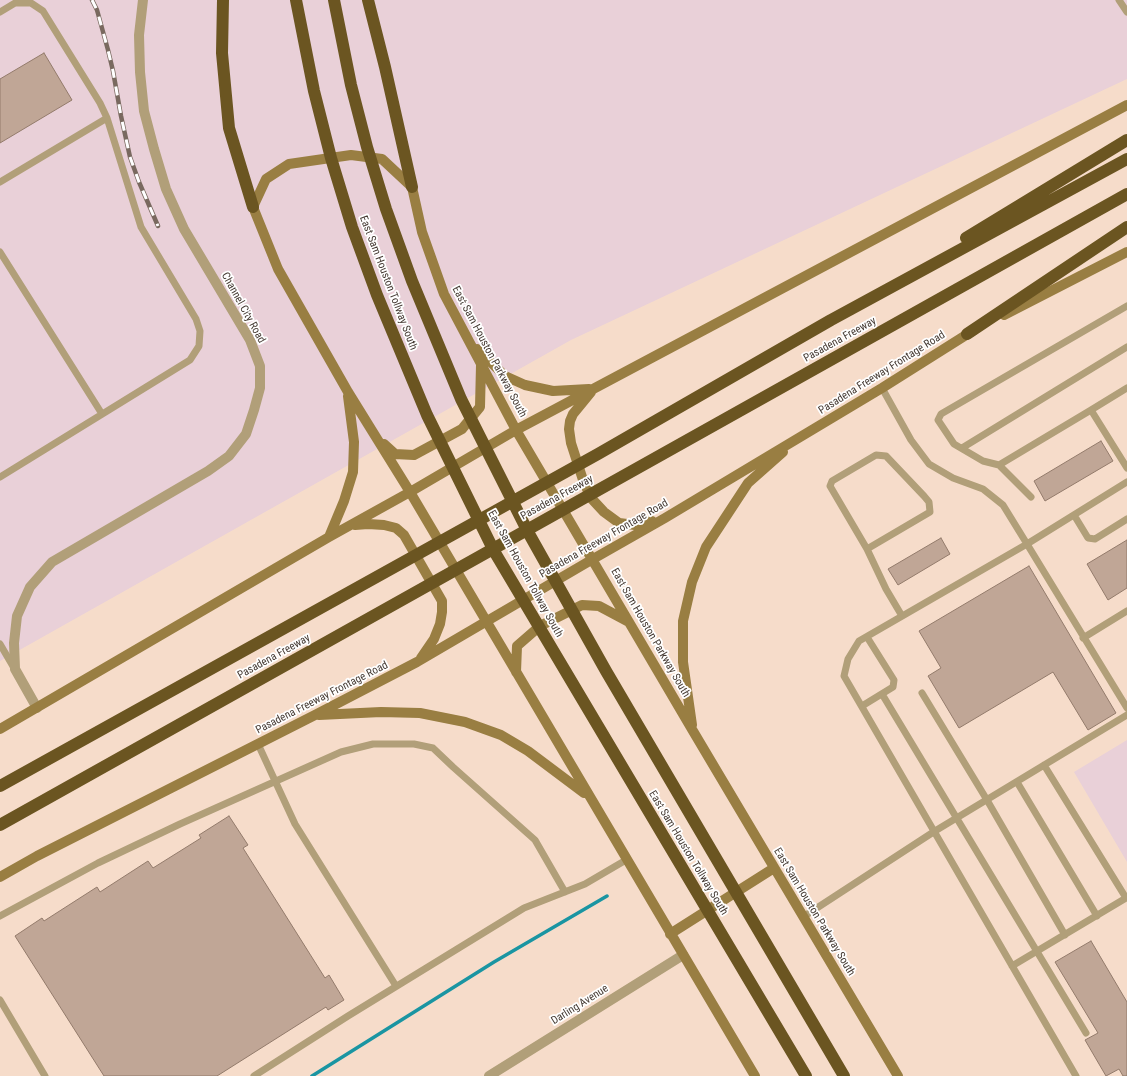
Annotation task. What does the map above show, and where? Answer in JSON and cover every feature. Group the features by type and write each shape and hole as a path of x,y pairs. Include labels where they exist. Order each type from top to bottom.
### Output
{"highway":[{"path":"223,0 222,54 229,128 253,207"},
{"name":"East Sam Houston Tollway South","path":"296,0 314,91 331,158 352,227 377,295 427,415 494,551 806,1076"},
{"name":"East Sam Houston Tollway South","path":"334,0 351,85 367,147 384,202 412,281 461,399 528,532 606,671 844,1076"},
{"path":"368,0 387,75 412,187"},
{"path":"831,320 1127,140"},
{"name":"Pasadena Freeway","path":"0,786 598,454 831,320 1127,160"},
{"name":"Pasadena Freeway","path":"0,825 1127,194"},
{"path":"967,334 1127,227"}],"main road":[{"path":"0,728 516,430 1127,105"},
{"path":"412,187 382,159 352,154 289,164 266,180 253,207 278,269 348,392 410,492 626,860 755,1076"},
{"name":"East Sam Houston Parkway South","path":"412,187 422,232 444,294 516,430 898,1076"},
{"name":"Pasadena Freeway Frontage Road","path":"0,877 37,856 316,716 417,662 665,518 882,388 967,334 1127,252"},
{"path":"470,342 505,376 524,385 552,391 593,389"},
{"path":"374,434 395,454 414,455 462,430 480,407 481,364"},
{"path":"593,389 574,414 570,422 569,429 571,443 583,480 591,498 604,512 619,523 635,525 665,518"},
{"path":"329,537 344,501 353,472 354,442 348,392"},
{"path":"693,731 683,662 683,621 692,582 706,547 748,483 804,434"},
{"path":"350,526 368,524 384,525 396,528 404,535 442,601 440,624 434,639 417,662"},
{"path":"516,673 517,646 540,626 582,606 599,606 629,622"},
{"path":"316,716 381,712 420,713 465,722 501,735 528,751 589,796"},
{"path":"670,934 774,868"}],"street":[{"name":"Channel City Road","path":"37,708 15,670 14,644 17,616 30,587 52,562 208,471 229,456 246,434 260,388 260,366 250,340 184,229 166,189 154,150 144,111 140,72 139,35 143,0"},
{"name":"Darling Avenue","path":"489,1076 683,955"}],"lane":[{"path":"1119,0 1127,12"},
{"path":"0,12 15,2 31,3 43,12 100,103 107,118 141,227 196,319 200,331 199,346 190,360 0,477"},
{"path":"0,182 107,118"},
{"path":"0,252 102,414"},
{"path":"1031,497 999,465 983,461 954,444 938,420 941,414 1127,306"},
{"path":"962,448 1127,347"},
{"path":"882,388 911,440 929,464 953,478 983,489 1003,505 1127,708"},
{"path":"999,465 1127,388"},
{"path":"1091,410 1127,468"},
{"path":"867,548 930,512 929,502 886,456 876,455 832,481 830,486 867,548 886,589 902,616"},
{"path":"1076,1076 844,676 848,659 860,641 1027,544 1127,482"},
{"path":"1074,515 1088,538 1095,538 1127,519"},
{"path":"1083,638 1127,610"},
{"path":"862,706 893,687 894,680 867,637"},
{"path":"0,644 15,670"},
{"path":"922,693 987,800 1065,935"},
{"path":"882,694 1086,1033"},
{"path":"803,917 956,818 1127,715"},
{"path":"258,744 295,824 396,986"},
{"path":"0,916 98,864 180,824 341,752 373,744 414,744 433,748 535,840 565,892"},
{"path":"1012,966 1127,899 1044,765"},
{"path":"1017,782 1097,916"},
{"path":"254,1076 396,986 524,908 585,884 626,860"},
{"path":"0,1000 46,1076"}],"shaded area":[{"path":"0,0 1127,0 1127,79 571,340 0,661"},
{"path":"1127,740 1127,862 1074,772"}],"building":[{"path":"44,53 72,100 0,143 0,79"},
{"path":"1101,441 1113,461 1045,501 1034,481"},
{"path":"941,538 950,554 898,585 888,569"},
{"path":"1127,540 1127,588 1108,600 1087,564"},
{"path":"1029,566 1116,713 1088,730 1053,672 959,728 928,676 941,668 919,631"},
{"path":"229,816 248,845 243,848 325,978 329,975 344,1000 328,1010 326,1007 217,1076 104,1076 15,936 42,918 44,921 97,887 100,892 148,861 153,868 201,838 199,835"},
{"path":"1091,941 1127,1002 1127,1076 1123,1076 1119,1069 1106,1076 1085,1040 1098,1033 1055,962"}],"waterway":[{"path":"312,1076 494,962 607,896"}],"railway":[{"path":"92,0 97,10 108,50 130,157 158,226"}]}
